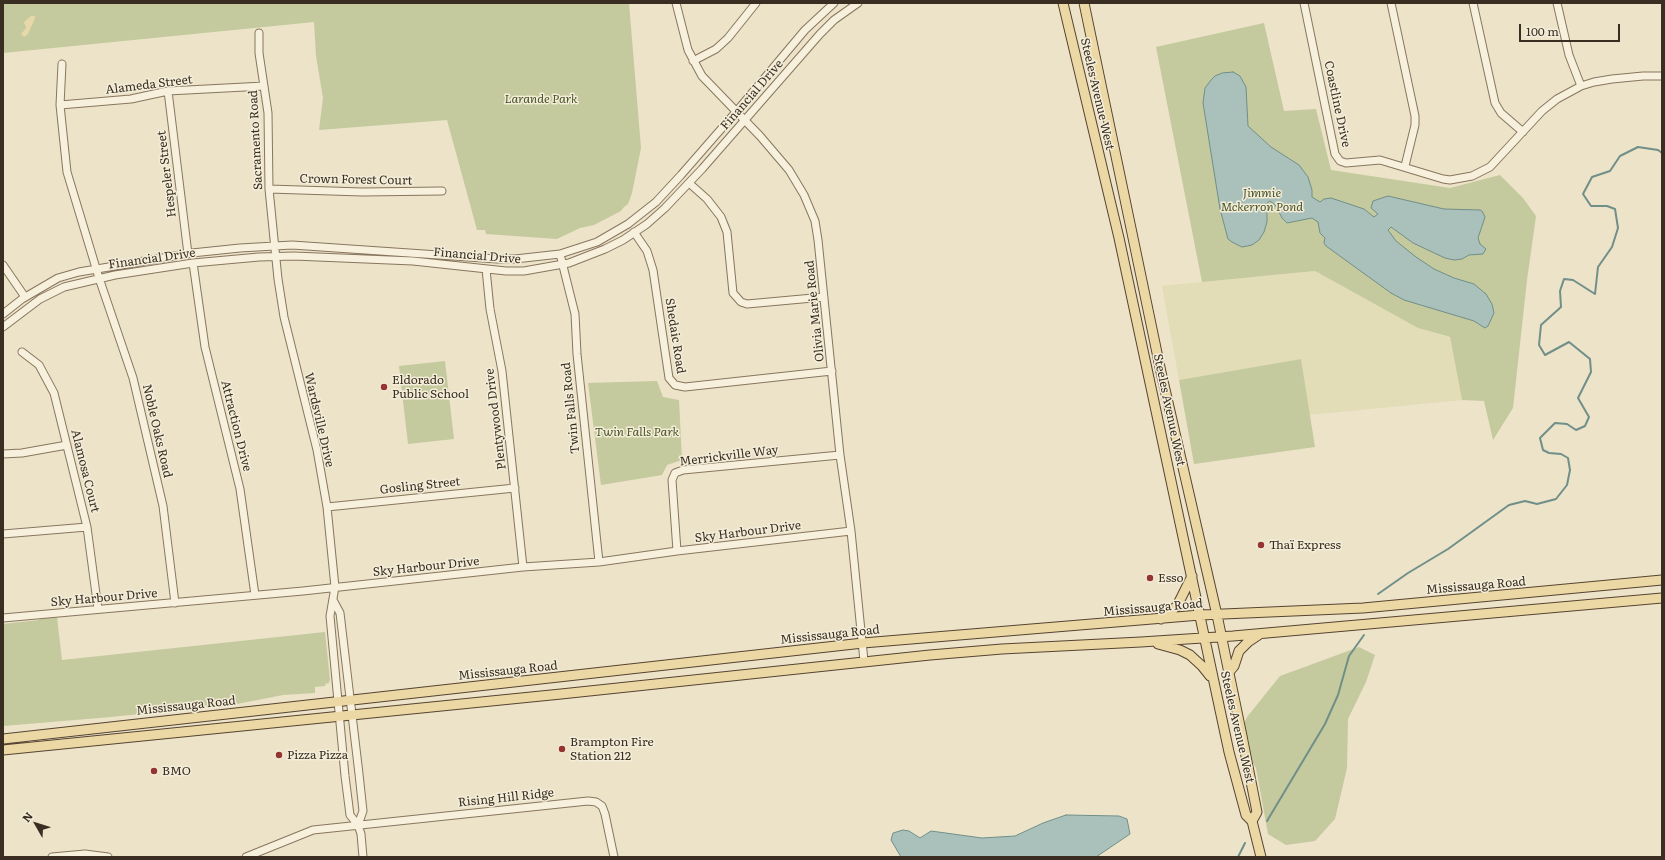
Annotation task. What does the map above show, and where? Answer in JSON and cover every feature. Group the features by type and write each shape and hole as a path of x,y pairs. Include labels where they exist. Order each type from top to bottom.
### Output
{"main road":[{"name":"Steeles Avenue West","path":"1063,3 1119,238 1229,752 1246,815 1252,821 1261,857"},
{"name":"Steeles Avenue West","path":"1084,3 1159,364 1229,672 1257,812 1252,821"},
{"path":"1160,619 1177,606 1192,576"},
{"name":"Mississauga Road","path":"3,739 863,643 1200,615 1379,607 1662,580"},
{"path":"3,750 864,661 1002,649 1204,638 1662,598"},
{"path":"1229,672 1234,666 1239,651 1248,642 1262,633"},
{"path":"1141,642 1165,645 1180,650 1197,661 1213,680"}],"street":[{"name":"Olivia Marie Road","path":"676,3 688,50 693,61 707,82 789,170 804,195 815,220 840,455 851,531 864,661"},
{"path":"693,61 716,49 728,38 756,3"},
{"name":"Financial Drive","path":"3,314 25,297 58,278 79,272 188,254 275,245 292,245 497,259 527,258 560,254 597,242 628,224 656,202 736,112 805,30 834,3"},
{"name":"Financial Drive","path":"3,327 40,299 64,287 99,278 193,263 276,257 413,261 486,269 524,271 562,264 605,249 647,224 690,183 820,34 834,20 858,3"},
{"name":"Coastline Drive","path":"1304,3 1335,154 1340,161 1346,163 1380,160 1405,166 1443,179 1450,180 1472,176 1490,167 1542,111 1557,99 1581,86 1612,79 1662,76"},
{"path":"1391,3 1415,116 1415,125 1405,166"},
{"path":"1473,3 1496,103 1501,113 1523,132"},
{"path":"1557,3 1568,55 1581,86"},
{"name":"Sacramento Road","path":"259,33 259,53 268,113 269,189 275,245"},
{"name":"Noble Oaks Road","path":"62,64 60,105 67,172 96,269 133,378 163,506 175,603"},
{"name":"Alameda Street","path":"60,105 131,99 168,91 264,86"},
{"name":"Hespeler Street","path":"168,91 188,254"},
{"path":"690,183 707,199 721,217 727,232 733,293 740,302 747,304 824,296"},
{"name":"Crown Forest Court","path":"269,189 362,192 442,191"},
{"name":"Shedaic Road","path":"634,232 647,251 653,270 669,378 675,385 685,386 832,371"},
{"name":"Wardsville Drive","path":"275,245 284,317 317,450 327,506 335,587 330,616 339,716 350,815 358,825"},
{"name":"Twin Falls Road","path":"560,254 575,314 576,354 599,562"},
{"name":"Attraction Drive","path":"193,263 205,347 240,489 255,595"},
{"path":"3,265 25,297"},
{"name":"Plentywood Drive","path":"486,269 490,309 502,371 523,567"},
{"name":"Alamosa Court","path":"22,352 39,365 54,393 87,527 98,609"},
{"path":"3,454 22,453 67,445"},
{"name":"Merrickville Way","path":"677,551 672,480 675,473 684,470 840,455"},
{"name":"Gosling Street","path":"327,506 515,488"},
{"path":"3,534 87,527"},
{"name":"Sky Harbour Drive","path":"3,618 175,603 523,567 599,562 677,551 851,531"},
{"path":"333,600 340,613 352,715 363,811 358,825 361,834 363,857"},
{"name":"Rising Hill Ridge","path":"358,825 594,801 600,804 605,814 614,857"},
{"path":"246,857 314,830 358,825"},
{"path":"52,857 86,854 108,857"}],"shaded area":[{"path":"1315,271 1418,328 1450,338 1462,400 1309,415 1301,359 1179,380 1162,286"}],"green space":[{"name":"Larande Park","path":"3,3 629,3 641,148 632,193 628,204 621,211 594,225 580,228 557,239 486,234 485,230 477,230 447,120 319,130 323,98 316,56 314,22 3,53"},
{"name":"Jimmie Mckerron Pond","path":"1264,23 1284,111 1316,109 1331,170 1450,188 1500,175 1523,198 1536,216 1527,280 1513,408 1493,440 1484,401 1462,400 1450,337 1418,328 1315,271 1202,282 1156,47"},
{"path":"1301,359 1315,447 1194,464 1179,380"},
{"path":"445,361 454,439 408,444 399,366"},
{"name":"Twin Falls Park","path":"657,381 663,397 679,400 682,460 667,465 662,475 601,485 588,383"},
{"path":"57,617 62,660 325,632 330,680 325,686 315,687 315,693 283,695 237,704 3,726 3,624 39,620 39,618"},
{"path":"1359,647 1375,655 1366,682 1348,719 1347,768 1335,819 1315,841 1286,845 1268,834 1256,768 1250,758 1249,741 1242,729 1247,717 1280,676"}],"sand":[{"path":"31,16 35,16 35,18 28,34 24,37 21,34 26,28 24,22"}],"water":[{"path":"1233,72 1240,76 1246,87 1248,126 1271,147 1299,165 1308,177 1312,190 1312,197 1320,202 1324,199 1331,198 1364,209 1374,217 1378,214 1371,208 1373,201 1388,196 1444,209 1482,211 1485,217 1478,238 1480,244 1486,249 1483,254 1469,255 1462,259 1454,260 1445,258 1413,243 1391,227 1388,230 1396,241 1434,269 1454,278 1474,284 1486,294 1492,304 1494,313 1488,326 1485,328 1474,321 1404,300 1391,293 1326,246 1324,243 1325,238 1320,233 1318,222 1312,218 1287,223 1282,218 1276,206 1270,201 1267,203 1267,222 1264,232 1259,240 1252,245 1242,247 1228,239 1220,209 1203,103 1205,88 1211,80 1215,76 1222,73"},
{"path":"1066,815 1119,816 1127,819 1130,834 1096,857 901,857 891,840 893,833 903,830 909,831 920,838 931,831 982,838 1015,836 1043,823"}],"waterway":[{"path":"1378,594 1408,573 1448,549 1509,505 1525,501 1537,504 1556,499 1567,485 1570,470 1568,458 1561,454 1549,453 1543,450 1540,438 1555,423 1567,424 1576,430 1585,426 1589,417 1578,398 1591,372 1590,359 1569,342 1545,355 1539,345 1541,325 1561,307 1560,291 1564,279 1573,280 1595,294 1598,267 1612,247 1618,228 1615,209 1607,206 1591,206 1583,194 1592,177 1610,171 1620,156 1638,147 1658,150 1662,153"},
{"path":"1267,821 1325,724 1338,695 1349,656 1364,635"},
{"path":"1238,857 1245,843"}],"place":[{"name":"Eldorado Public School","path":"384,387"},
{"name":"Thaï Express","path":"1261,545"},
{"name":"Esso","path":"1150,578"},
{"name":"Brampton Fire Station 212","path":"562,749"},
{"name":"Pizza Pizza","path":"279,755"},
{"name":"BMO","path":"154,771"}]}
